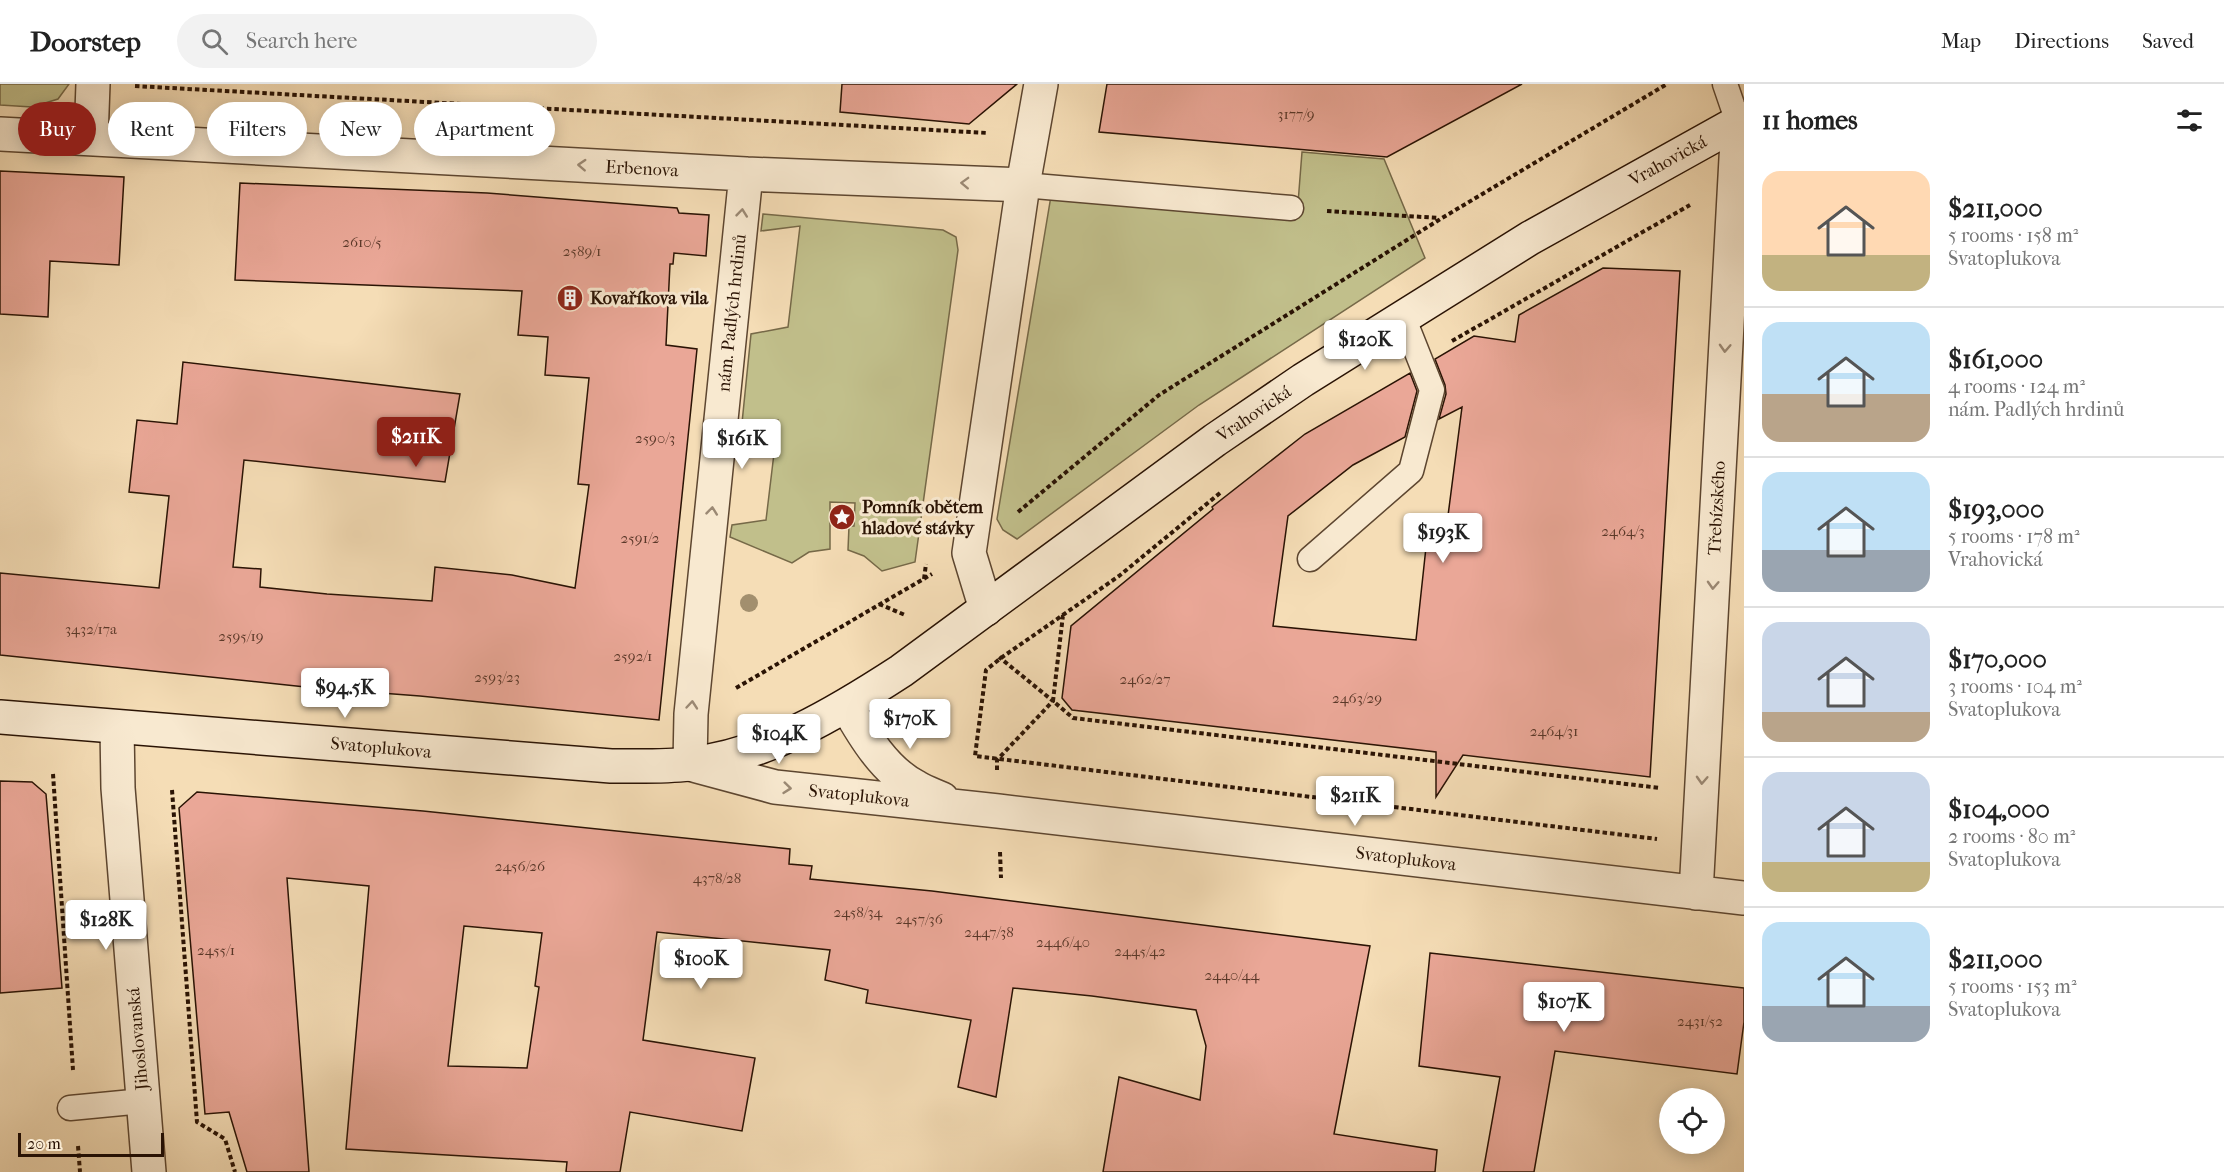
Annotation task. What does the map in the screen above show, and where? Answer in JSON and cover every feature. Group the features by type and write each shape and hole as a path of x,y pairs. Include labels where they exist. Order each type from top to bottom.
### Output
{"street":[{"path":"92,102 93,84"},
{"path":"986,609 969,553 1023,185 1041,84"},
{"name":"Třebízského","path":"1696,893 1734,179 1741,121"},
{"name":"Vrahovická","path":"847,706 901,671 1215,440 1303,380 1530,238 1741,121"},
{"name":"Erbenova","path":"0,134 18,135"},
{"name":"Erbenova","path":"96,139 746,174"},
{"path":"746,174 1023,185"},
{"name":"nám. Padlých hrdinů","path":"690,764 692,714 746,174"},
{"name":"Svatoplukova","path":"0,717 611,766 690,764 732,756 814,724 847,706 863,734 889,765 914,786 960,807"},
{"name":"Jihoslovanská","path":"117,727 118,788 149,1172"},
{"name":"Svatoplukova","path":"690,764 775,787 1744,898"}],"lane":[{"path":"1725,84 1741,121"},
{"path":"1023,185 1291,208"},
{"path":"1310,559 1411,471 1432,390 1403,317"},
{"path":"73,1108 143,1101"}],"path":[{"path":"692,714 969,553 1160,394 1442,218 1667,84"},
{"path":"132,86 988,133"},
{"path":"1420,360 1734,179"},
{"path":"1291,208 1442,218"},
{"path":"1228,486 1119,576 986,670 975,756 1699,844"},
{"path":"924,579 928,555"},
{"path":"1001,879 997,760 1053,701 1063,614"},
{"path":"1000,658 1073,718 1702,793"},
{"path":"53,774 73,1108 80,1172"},
{"path":"172,790 197,1122 225,1139 235,1172"}],"shaded area":[{"path":"0,84 69,84 58,99 48,102 18,102 18,106 0,105"},
{"path":"1302,152 1384,159 1425,258 1199,405 1017,539 1003,530 997,519 1051,196 1297,216"},
{"path":"763,214 943,230 956,237 958,250 915,562 882,571 864,556 848,550 849,526 854,526 855,503 830,502 830,549 809,552 792,563 730,537 732,525 766,520 778,420 742,423 751,334 788,327 800,226 761,231"}],"building":[{"path":"842,84 1017,84 969,124 840,112"},
{"path":"1107,84 1522,84 1387,157 1099,132"},
{"path":"0,171 124,177 119,265 50,261 48,317 0,314"},
{"path":"240,183 487,193 677,208 679,213 709,215 706,256 674,253 673,264 670,264 666,345 697,349 659,720 315,688 0,655 0,573 159,588 169,496 129,492 137,420 177,424 183,362 460,394 445,482 244,460 233,567 261,569 260,587 432,601 435,567 512,575 575,588 589,485 578,484 589,378 545,375 548,337 518,335 522,291 235,280"},
{"path":"1603,268 1680,271 1650,777 1463,755 1436,797 1436,752 1072,710 1062,698 1071,626 1213,509 1212,507 1305,434 1410,373 1417,391 1405,437 1353,465 1288,516 1273,626 1416,640 1427,538 1445,539 1462,407 1439,419 1446,394 1435,359 1474,336 1515,342 1519,315"},
{"path":"0,781 32,782 46,794 62,988 0,993"},
{"path":"197,792 423,811 790,849 789,864 812,866 810,879 932,891 1370,946 1334,1134 1437,1150 1435,1172 1103,1172 1119,1077 1200,1100 1206,1046 1196,1010 1013,988 996,1097 958,1087 971,1020 866,1003 868,990 825,980 830,950 657,932 643,1040 755,1058 742,1131 630,1112 620,1172 566,1172 567,1162 346,1149 369,886 287,878 309,1172 247,1172 229,1112 205,1114 179,808","holes":["464,926 542,933 535,986 539,987 527,1068 448,1066"]},
{"path":"1430,953 1744,988 1744,1022 1737,1074 1555,1051 1534,1172 1483,1172 1500,1077 1419,1066"}],"place":[{"name":"Kovaříkova vila","path":"570,298"},
{"name":"Pomník obětem hladové stávky","path":"842,517"}]}
